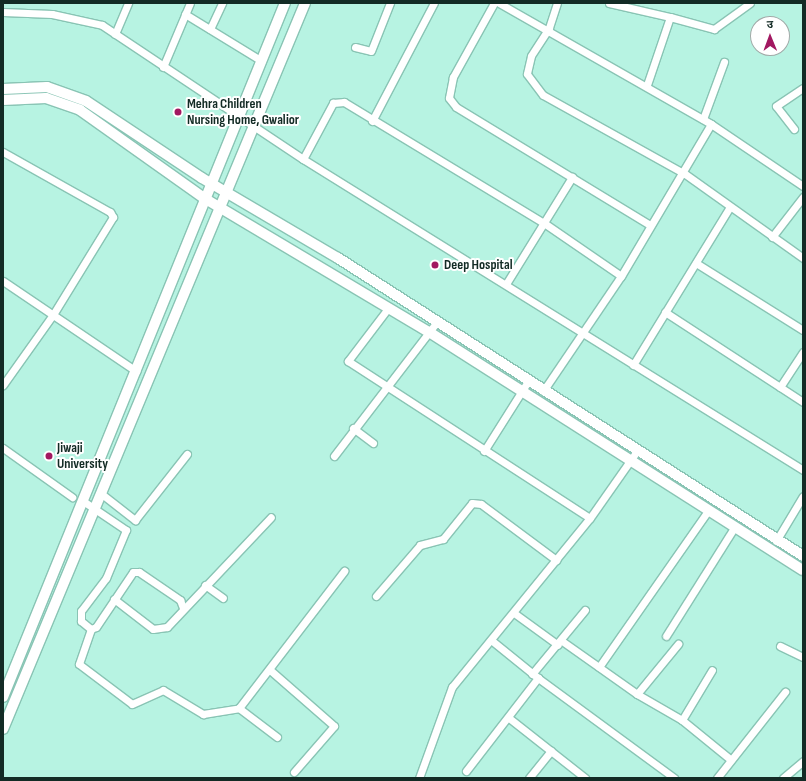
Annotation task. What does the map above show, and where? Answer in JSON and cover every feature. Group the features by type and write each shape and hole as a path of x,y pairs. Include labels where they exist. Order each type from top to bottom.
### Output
{"main road":[{"path":"3,697 136,371 204,198 239,118 285,3"},
{"path":"3,729 60,587 97,509 305,3"},
{"path":"3,89 31,86 63,90 86,101 211,183 318,246 776,541 803,556"},
{"path":"31,86 32,98"},
{"path":"3,100 32,98 59,101 80,110 204,198 389,307 734,528 803,570"},
{"path":"309,259 318,246"}],"street":[{"path":"115,34 128,3"},
{"path":"163,67 190,3"},
{"path":"210,29 222,3"},
{"path":"355,47 371,50 390,3"},
{"path":"372,121 434,3"},
{"path":"494,3 450,82 449,98 456,107 650,225"},
{"path":"499,3 549,28 703,119 803,186"},
{"path":"557,3 549,28 531,56 528,74 542,95 685,174 803,258"},
{"path":"609,3 714,29 750,3"},
{"path":"3,12 52,14 102,25 239,118 303,159 506,284 582,334 803,470"},
{"path":"185,14 262,61"},
{"path":"647,86 670,17"},
{"path":"703,119 724,62"},
{"path":"794,129 776,106 803,88"},
{"path":"303,159 332,102 344,102 372,121 544,223 621,276"},
{"path":"543,391 621,276 650,225 685,174 711,124"},
{"path":"3,152 110,212 113,217 52,316 3,385"},
{"path":"506,284 572,177"},
{"path":"772,237 803,197"},
{"path":"633,365 730,207"},
{"path":"696,263 803,330"},
{"path":"3,281 52,316 136,371"},
{"path":"389,307 348,361 484,451 590,518"},
{"path":"665,312 803,402"},
{"path":"334,456 385,385 437,322"},
{"path":"780,387 803,352"},
{"path":"484,451 528,381"},
{"path":"353,428 373,443"},
{"path":"3,448 72,497"},
{"path":"419,778 452,687 590,518 636,451"},
{"path":"92,629 81,621 81,611 106,578 126,530 187,454"},
{"path":"102,495 135,520"},
{"path":"776,541 803,496"},
{"path":"83,501 126,530"},
{"path":"376,596 420,545 443,539 472,503 480,504 556,560"},
{"path":"599,667 708,511"},
{"path":"114,599 157,631 167,627 183,608 271,517"},
{"path":"666,636 734,528"},
{"path":"183,608 180,600 139,572 133,572 92,629 79,664 132,704 164,690 203,714 239,708 270,670 344,571"},
{"path":"205,585 222,598"},
{"path":"466,771 509,718 535,676 585,610"},
{"path":"514,612 599,667 637,694 682,720 731,760"},
{"path":"491,640 535,676 674,778"},
{"path":"637,694 678,644"},
{"path":"780,646 803,656"},
{"path":"270,670 334,726 294,772"},
{"path":"682,720 712,670"},
{"path":"717,778 785,692"},
{"path":"239,708 276,737"},
{"path":"509,718 586,778"},
{"path":"529,778 551,751"},
{"path":"783,778 803,761"}],"place":[{"name":"Mehra Children Nursing Home, Gwalior","path":"178,112"},
{"name":"Deep Hospital","path":"435,265"},
{"name":"Jiwaji University","path":"49,456"}]}
